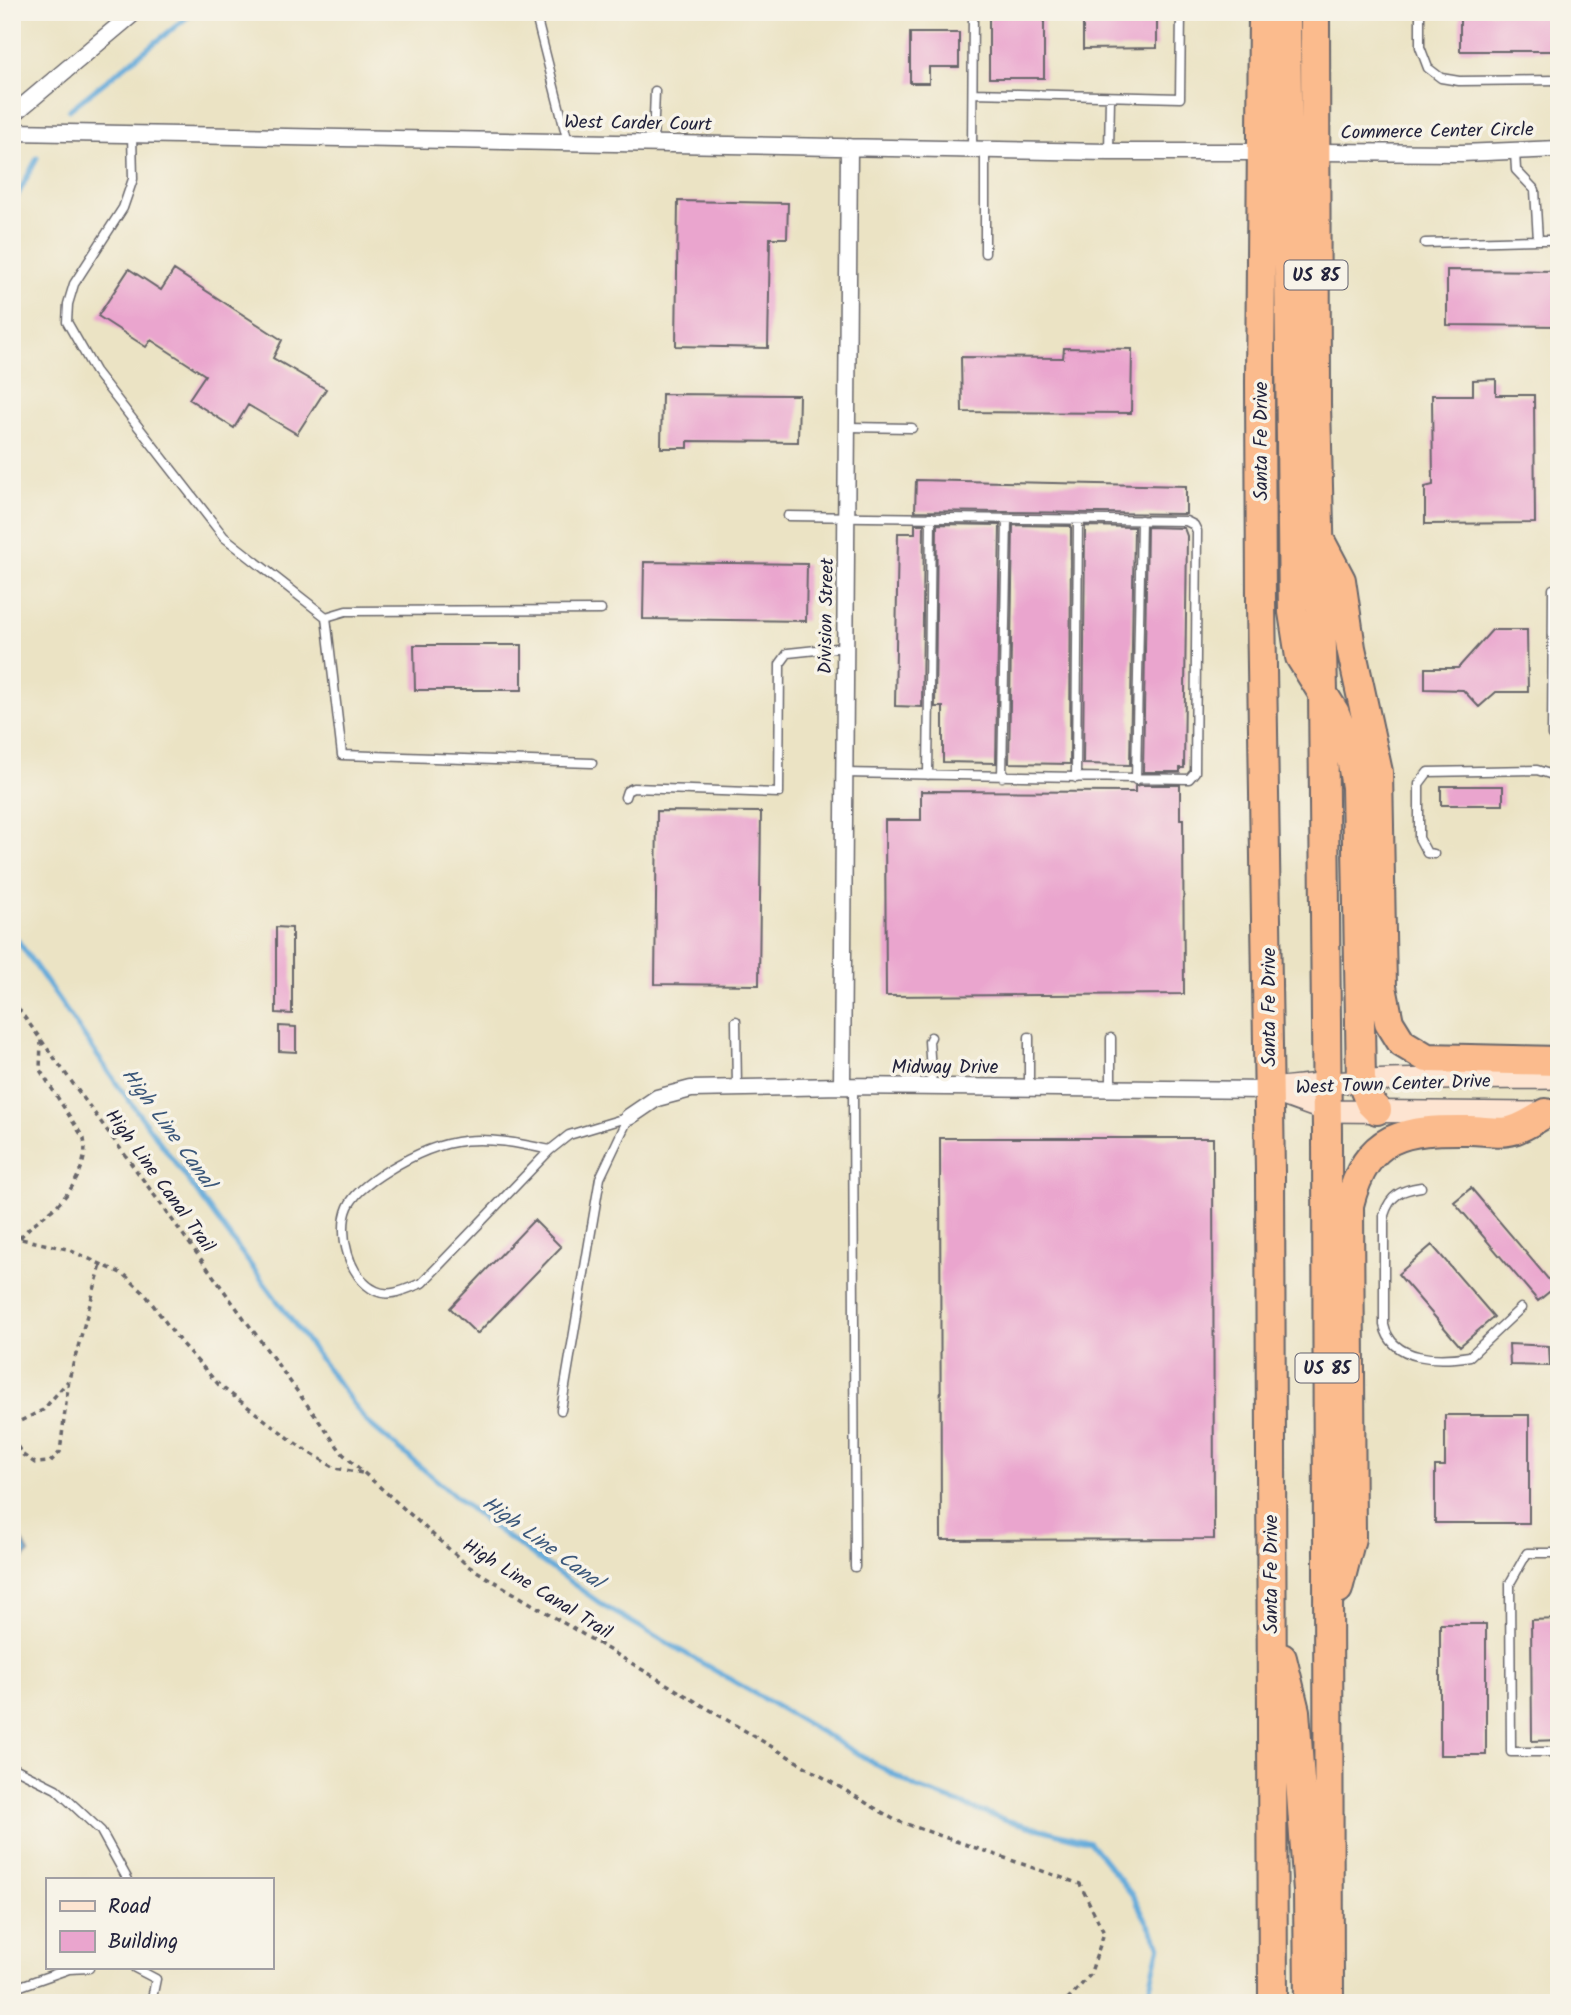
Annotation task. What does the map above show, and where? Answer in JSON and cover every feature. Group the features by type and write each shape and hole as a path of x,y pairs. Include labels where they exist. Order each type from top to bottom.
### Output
{"highway":[{"name":"Santa Fe Drive","path":"1263,12 1261,604 1269,1090 1273,2003"},
{"path":"1286,12 1293,612 1300,657 1335,713 1350,752 1356,787 1361,1081 1370,1102 1377,1110"},
{"name":"US 85","path":"1315,12 1316,390 1323,691 1327,1111 1329,2003"},
{"path":"1320,539 1341,580 1351,648 1378,772 1382,987 1389,1022 1402,1043 1427,1058 1559,1061"},
{"path":"1328,1625 1351,1538 1349,1205 1356,1180 1371,1155 1382,1145 1408,1133 1448,1130 1511,1131 1552,1113"},
{"path":"1271,1612 1295,1712 1308,1891 1309,2003"}],"street":[{"path":"12,117 135,12"},
{"name":"West Carder Court","path":"12,132 1109,152 1262,152"},
{"name":"Division Street","path":"847,1086 844,773 849,147"},
{"name":"Commerce Center Circle","path":"1316,152 1515,152 1559,149"},
{"name":"West Town Center Drive","path":"1269,1090 1361,1081 1559,1078"},
{"name":"Midway Drive","path":"629,1117 657,1098 691,1089 847,1086 1269,1090"},
{"name":"West Town Center Drive","path":"1269,1090 1327,1111 1552,1113"}],"lane":[{"path":"535,12 568,142"},
{"path":"973,12 973,93 985,253"},
{"path":"973,93 1180,98 1181,12"},
{"path":"1420,12 1420,47 1429,68 1441,78 1459,81 1559,80"},
{"path":"653,143 655,91"},
{"path":"1109,152 1110,97"},
{"path":"132,135 133,179 130,189 123,208 75,284 68,304 67,322 94,371 224,537 327,617 342,755 592,763"},
{"path":"1515,152 1516,170 1535,190 1538,240"},
{"path":"1425,243 1559,240"},
{"path":"847,427 912,428"},
{"path":"788,516 1186,521 1191,522 1198,531 1195,772 1189,779 844,773"},
{"path":"928,775 931,517"},
{"path":"1002,777 1007,519"},
{"path":"1076,778 1078,519"},
{"path":"1136,780 1141,520"},
{"path":"1559,589 1553,589 1552,735 1559,743"},
{"path":"327,617 346,611 601,610"},
{"path":"625,797 627,791 633,788 779,793 780,664 788,653 845,647"},
{"path":"1434,853 1427,853 1419,838 1419,784 1428,772 1537,770 1559,777"},
{"path":"736,1021 737,1088"},
{"path":"931,1037 932,1087"},
{"path":"1029,1037 1029,1087"},
{"path":"1111,1038 1111,1088"},
{"path":"847,1086 855,1567"},
{"path":"550,1150 504,1140 466,1139 416,1153 373,1180 348,1205 343,1227 347,1255 362,1280 377,1291 395,1293 422,1283 550,1150 569,1135 629,1117"},
{"path":"561,1410 600,1178 629,1117"},
{"path":"1422,1186 1404,1189 1395,1194 1384,1215 1384,1325 1393,1342 1414,1356 1470,1356 1521,1308"},
{"path":"1559,1553 1527,1553 1510,1583 1511,1752 1559,1752"},
{"path":"12,1767 56,1788 101,1831 127,1878"},
{"path":"12,1989 69,1969"},
{"path":"147,1971 156,1979 151,2003"}],"path":[{"name":"High Line Canal Trail","path":"12,1000 343,1454 468,1566 895,1820 1080,1884 1104,1933 1090,1975 1065,2003"},
{"path":"20,1238 32,1223 53,1208 69,1190 86,1152 84,1139 40,1070 41,1040"},
{"path":"12,1237 67,1249 125,1275 145,1294 181,1343 229,1393 298,1445 335,1468 365,1473"},
{"path":"12,1438 23,1455 35,1463 50,1462 60,1452 69,1379 101,1265"},
{"path":"12,1424 43,1410 69,1379"}],"water":[{"path":"12,1528 16,1530 29,1553 16,1566 12,1563"}],"building":[{"path":"989,12 1044,12 1044,78 989,78"},
{"path":"1083,12 1157,12 1157,48 1083,49"},
{"path":"1460,12 1559,12 1559,51 1460,51"},
{"path":"910,33 959,33 959,67 929,67 929,83 910,83"},
{"path":"678,201 788,203 787,238 770,238 768,348 676,346"},
{"path":"129,269 161,290 174,270 282,340 273,358 326,389 297,434 248,405 234,428 189,399 205,375 151,340 146,347 98,316"},
{"path":"1447,270 1559,271 1559,326 1447,325"},
{"path":"1064,348 1132,349 1131,413 962,412 961,357 1063,358"},
{"path":"1496,379 1496,395 1534,395 1535,523 1425,524 1425,487 1433,485 1432,395 1473,395 1473,380"},
{"path":"662,394 799,395 798,442 688,441 688,448 661,448"},
{"path":"916,480 1186,486 1186,514 915,511"},
{"path":"915,524 924,524 922,707 895,706 898,533 915,533"},
{"path":"937,524 1000,525 996,763 943,762 943,707 935,707"},
{"path":"1013,525 1071,526 1070,764 1009,763"},
{"path":"1085,526 1134,527 1130,765 1083,764"},
{"path":"1147,527 1184,528 1187,536 1184,768 1180,768 1180,772 1143,772"},
{"path":"644,562 807,564 806,621 643,619"},
{"path":"1492,630 1527,630 1528,692 1496,692 1479,707 1463,690 1425,689 1425,668 1458,668"},
{"path":"414,645 522,645 522,690 415,690"},
{"path":"1180,785 1180,819 1183,819 1184,994 886,996 885,820 921,820 921,791 1135,792 1135,786"},
{"path":"1441,786 1503,786 1503,805 1441,805"},
{"path":"657,811 761,812 759,985 655,984"},
{"path":"276,927 292,928 292,1014 276,1013"},
{"path":"279,1026 296,1027 296,1052 279,1051"},
{"path":"940,1138 1213,1138 1214,1539 941,1540"},
{"path":"1471,1188 1555,1287 1538,1301 1454,1202"},
{"path":"534,1220 561,1247 477,1334 450,1308"},
{"path":"1432,1245 1494,1317 1460,1346 1398,1274"},
{"path":"1509,1344 1549,1346 1550,1366 1510,1365"},
{"path":"1445,1415 1529,1415 1529,1523 1435,1523 1435,1466 1445,1466"},
{"path":"1559,1619 1559,1740 1532,1741 1531,1620"},
{"path":"1440,1624 1486,1624 1486,1755 1440,1755"}],"waterway":[{"name":"High Line Canal","path":"69,110 194,12"},
{"name":"High Line Canal","path":"12,206 37,158"},
{"name":"High Line Canal","path":"12,932 117,1084 366,1421 486,1522 604,1606 917,1788 1009,1821 1090,1842 1133,1896 1160,1945 1148,1995 1141,2003"}]}
